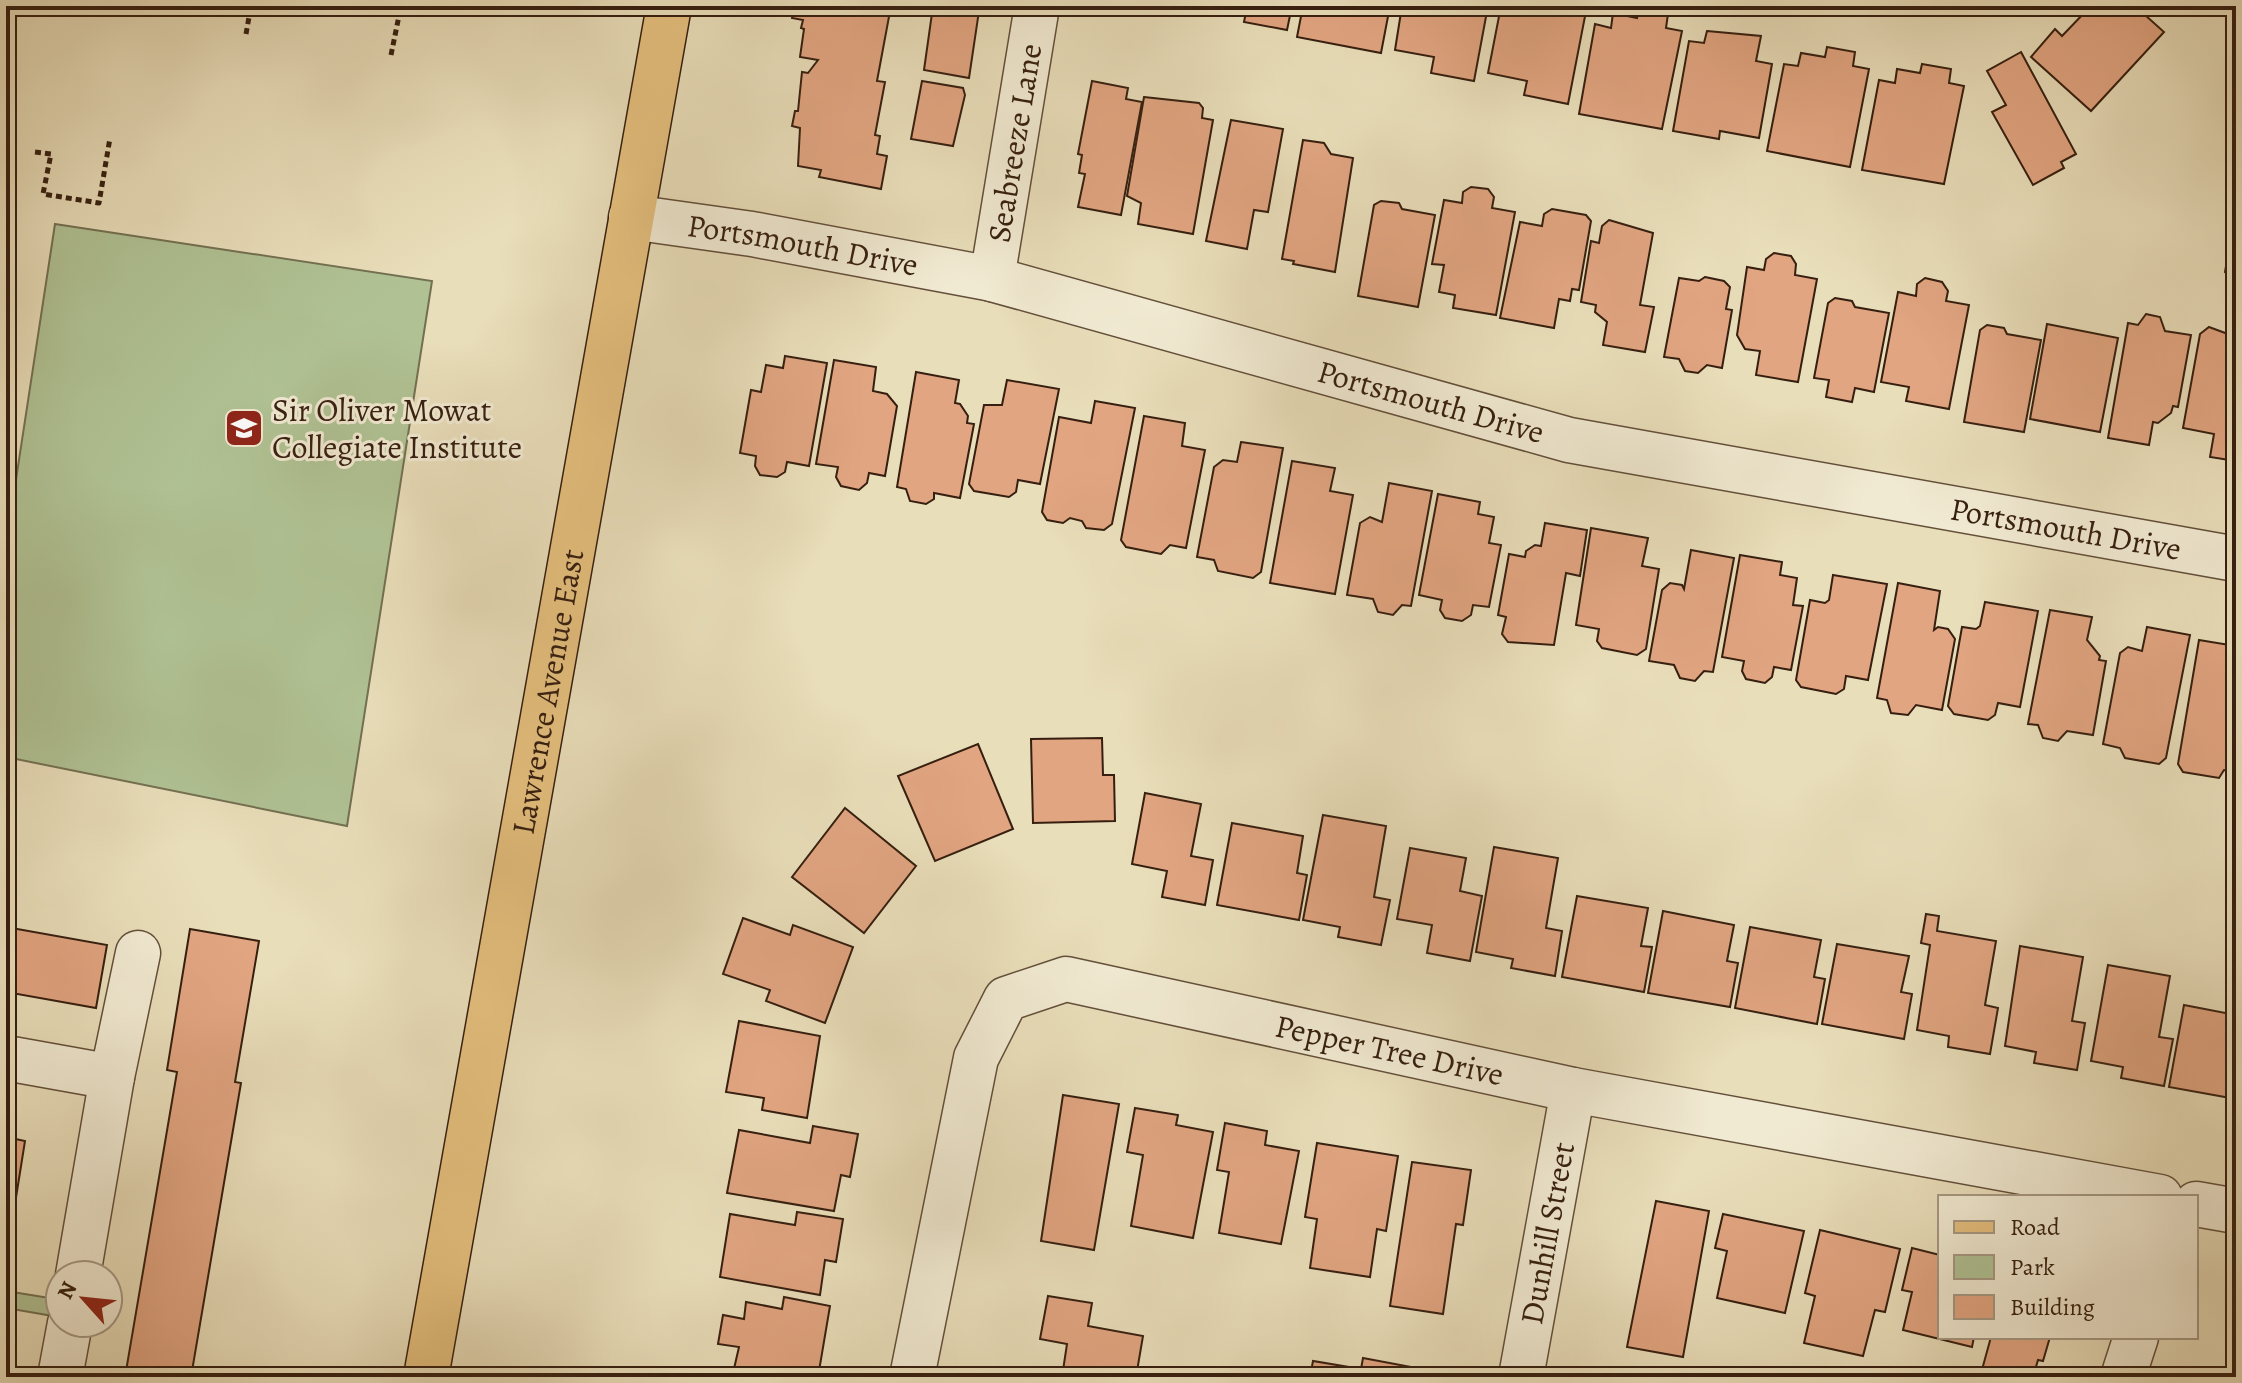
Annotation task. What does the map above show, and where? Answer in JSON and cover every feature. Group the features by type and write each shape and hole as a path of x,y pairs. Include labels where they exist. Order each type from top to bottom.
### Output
{"main road":[{"name":"Lawrence Avenue East","path":"426,1377 669,6"}],"street":[{"name":"Seabreeze Lane","path":"992,279 1037,6"},
{"name":"Portsmouth Drive","path":"631,217 752,234 992,279 1569,440 2236,559"},
{"path":"81,1259 112,1077 138,953"},
{"name":"Pepper Tree Drive","path":"912,1377 976,1058 1006,999 1066,979 1573,1090 2149,1195"},
{"path":"6,1058 112,1077"},
{"name":"Dunhill Street","path":"1521,1377 1573,1090"},
{"path":"2198,1204 2236,1211"},
{"path":"60,1377 67,1339"},
{"path":"2123,1377 2135,1339"}],"path":[{"path":"246,34 251,6"},
{"path":"391,55 401,6"},
{"path":"35,152 51,154 43,194 99,203 110,138"}],"green space":[{"path":"55,224 432,281 347,826 6,757 6,545"},
{"path":"6,1291 44,1297 44,1314 6,1308"}],"building":[{"path":"795,6 891,6 877,81 885,82 875,135 880,136 877,154 887,156 881,189 819,177 821,170 798,166 800,128 792,126 795,111 798,111 802,72 808,73 818,60 800,57 804,29 801,28 803,20 792,18"},
{"path":"933,6 979,11 969,78 924,70"},
{"path":"1244,6 1292,6 1287,30 1244,22 1247,7"},
{"path":"1303,6 1390,6 1381,53 1297,37"},
{"path":"1402,6 1488,6 1474,81 1431,73 1434,57 1395,50"},
{"path":"1501,6 1587,6 1568,104 1524,95 1527,81 1488,73"},
{"path":"2080,6 2135,6 2164,32 2091,111 2031,57 2055,29 2062,36 2086,11"},
{"path":"1639,8 1668,14 1666,28 1682,31 1662,129 1579,114 1595,24 1611,28 1613,13 1637,18"},
{"path":"1707,31 1761,36 1756,61 1772,64 1759,138 1720,131 1719,139 1673,131 1689,41 1704,43"},
{"path":"1827,47 1855,52 1853,66 1869,69 1850,167 1767,151 1784,64 1798,66 1801,53 1825,57"},
{"path":"2021,52 2076,154 2061,162 2064,168 2033,185 1992,112 2006,105 1987,71"},
{"path":"1922,64 1951,69 1949,83 1964,86 1944,184 1862,170 1879,80 1895,83 1897,69 1920,73"},
{"path":"922,81 963,88 965,95 953,146 911,139"},
{"path":"1092,81 1128,88 1126,99 1142,102 1121,215 1078,207 1085,174 1079,173 1082,155 1078,154"},
{"path":"1144,97 1199,103 1203,108 1202,118 1213,120 1193,234 1138,224 1141,203 1127,196"},
{"path":"1231,120 1283,129 1268,212 1254,210 1247,249 1206,241"},
{"path":"1303,140 1324,143 1331,154 1353,158 1335,272 1282,259"},
{"path":"1471,187 1488,189 1494,197 1492,208 1515,212 1496,315 1453,308 1455,295 1439,292 1444,265 1432,264 1444,200 1462,203 1463,192"},
{"path":"1381,201 1399,203 1402,209 1435,215 1418,307 1358,296 1374,205"},
{"path":"1552,209 1586,215 1591,221 1579,290 1572,289 1570,301 1559,299 1554,328 1500,318 1520,222 1542,226 1544,214"},
{"path":"1609,220 1653,233 1640,305 1654,307 1645,352 1603,345 1607,322 1595,312 1596,305 1581,302 1591,241 1599,243 1602,226"},
{"path":"2236,234 2236,281 2225,272 2231,237"},
{"path":"1774,253 1791,256 1796,264 1795,275 1817,279 1798,382 1756,375 1760,351 1745,349 1737,335 1747,267 1764,270 1766,259"},
{"path":"1705,277 1724,281 1730,287 1726,309 1732,310 1722,368 1707,365 1698,373 1685,371 1679,359 1664,357 1679,278 1699,281"},
{"path":"1925,278 1942,282 1948,291 1946,301 1969,305 1949,409 1906,401 1909,387 1881,382 1898,292 1916,296 1917,284"},
{"path":"1835,298 1852,301 1855,307 1889,313 1874,392 1855,388 1852,402 1826,397 1829,380 1814,378 1828,303"},
{"path":"2146,314 2160,317 2165,331 2191,335 2178,407 2173,406 2171,413 2158,423 2153,422 2149,445 2108,438 2128,323 2138,325"},
{"path":"2047,324 2118,338 2100,432 2030,419"},
{"path":"1987,325 2004,328 2007,334 2041,340 2024,432 1964,422 1980,330"},
{"path":"2209,327 2236,337 2236,461 2210,457 2214,434 2183,428 2200,334"},
{"path":"785,356 827,363 809,466 787,462 785,472 777,477 760,475 755,466 756,456 740,453 751,390 761,392 766,365 783,368"},
{"path":"834,360 876,367 873,391 887,394 897,406 885,476 869,473 867,483 859,490 841,486 836,477 838,467 816,464"},
{"path":"916,372 959,380 955,403 960,404 968,416 967,423 974,424 960,498 934,493 934,499 926,504 910,501 906,489 897,487"},
{"path":"1007,380 1059,389 1040,484 1018,480 1016,492 1009,497 974,491 969,484 984,405 1002,405"},
{"path":"1095,401 1135,408 1112,524 1104,530 1086,528 1082,521 1070,518 1063,523 1047,520 1042,512 1059,417 1091,423"},
{"path":"1144,416 1185,423 1182,446 1205,450 1186,548 1170,545 1161,554 1126,547 1121,540"},
{"path":"1241,442 1283,448 1261,572 1253,578 1218,571 1214,560 1197,557 1214,467 1223,460 1237,462"},
{"path":"1292,461 1335,468 1330,491 1353,495 1335,594 1270,583"},
{"path":"1389,483 1432,491 1411,606 1402,605 1393,615 1378,612 1373,599 1347,595 1360,523 1370,517 1382,522"},
{"path":"1438,494 1480,502 1478,514 1494,517 1489,543 1501,545 1489,607 1473,605 1471,615 1462,621 1445,618 1440,610 1442,600 1419,595"},
{"path":"1545,523 1587,530 1580,576 1566,573 1554,645 1508,642 1502,634 1506,617 1498,615 1509,554 1525,557 1526,551 1535,545 1541,546"},
{"path":"1591,528 1648,538 1642,566 1659,569 1646,649 1637,655 1602,648 1597,641 1599,629 1576,625"},
{"path":"1691,550 1734,558 1713,672 1704,671 1695,681 1680,678 1674,665 1649,661 1662,590 1670,583 1682,585 1684,589"},
{"path":"1740,555 1782,562 1780,575 1797,578 1793,605 1803,606 1791,670 1774,667 1772,677 1765,683 1746,679 1742,671 1744,661 1722,657"},
{"path":"1833,575 1887,584 1868,680 1846,676 1844,689 1836,694 1801,687 1796,680 1810,600 1825,603 1829,600"},
{"path":"1898,583 1940,591 1934,630 1938,627 1948,629 1955,639 1942,710 1916,705 1908,715 1891,713 1887,700 1877,698"},
{"path":"1985,602 2038,611 2020,707 1998,703 1995,715 1988,720 1954,714 1948,706 1962,627 1976,629 1980,626"},
{"path":"2050,610 2092,617 2087,640 2100,656 2099,660 2106,661 2093,735 2067,731 2058,741 2043,738 2038,725 2028,724"},
{"path":"2147,627 2190,635 2166,758 2159,764 2125,758 2120,748 2103,744 2120,653 2128,647 2142,651"},
{"path":"2199,640 2236,646 2236,772 2224,770 2219,778 2183,772 2178,764"},
{"path":"1102,738 1103,775 1114,775 1115,821 1033,823 1031,739"},
{"path":"978,744 1013,829 935,861 898,776"},
{"path":"1145,793 1201,804 1191,856 1213,860 1205,905 1162,897 1167,871 1132,864"},
{"path":"845,808 916,866 864,933 792,877"},
{"path":"1323,815 1386,826 1374,897 1390,900 1381,945 1338,937 1340,927 1303,920"},
{"path":"1232,823 1303,836 1297,873 1307,875 1299,920 1217,905"},
{"path":"1494,847 1558,858 1546,928 1562,931 1555,976 1511,968 1513,959 1476,952"},
{"path":"1410,848 1466,858 1460,891 1482,896 1470,961 1427,953 1432,925 1397,919"},
{"path":"1577,896 1648,908 1641,946 1652,947 1644,992 1562,977"},
{"path":"1663,911 1734,925 1727,961 1738,963 1730,1007 1648,993"},
{"path":"1926,914 1939,916 1937,931 1996,941 1985,1005 1998,1008 1990,1054 1948,1047 1949,1036 1917,1030 1930,945 1921,943"},
{"path":"743,918 790,935 793,925 853,947 825,1023 766,1001 770,990 723,974"},
{"path":"6,927 107,945 96,1008 6,992"},
{"path":"1750,927 1821,940 1814,977 1825,979 1817,1024 1735,1008"},
{"path":"190,929 259,941 235,1082 241,1083 191,1377 125,1377 177,1072 167,1070"},
{"path":"1837,944 1909,956 1901,992 1912,994 1904,1039 1822,1024"},
{"path":"2020,946 2083,957 2072,1021 2085,1023 2077,1070 2034,1063 2036,1052 2005,1046"},
{"path":"2108,965 2170,976 2159,1037 2173,1039 2164,1086 2121,1078 2123,1067 2091,1061"},
{"path":"2184,1005 2236,1015 2236,1099 2169,1087"},
{"path":"739,1021 820,1036 807,1118 762,1110 764,1098 726,1092"},
{"path":"1063,1095 1119,1104 1094,1250 1041,1241"},
{"path":"1135,1108 1178,1115 1176,1125 1213,1132 1193,1238 1131,1226 1143,1155 1127,1152"},
{"path":"1225,1123 1267,1131 1265,1145 1299,1151 1281,1244 1219,1233 1229,1172 1217,1170"},
{"path":"813,1126 858,1134 850,1177 841,1175 834,1211 727,1193 739,1130 810,1143"},
{"path":"6,1137 25,1141 15,1204 6,1203"},
{"path":"1317,1143 1398,1156 1386,1231 1377,1229 1370,1277 1310,1268 1317,1219 1305,1217"},
{"path":"1412,1162 1471,1170 1463,1225 1456,1224 1443,1314 1390,1306"},
{"path":"1656,1201 1709,1211 1683,1357 1627,1347"},
{"path":"797,1212 843,1219 836,1262 825,1260 820,1295 720,1277 730,1214 795,1225"},
{"path":"1723,1214 1804,1231 1785,1313 1717,1298 1727,1251 1715,1248"},
{"path":"1820,1230 1900,1249 1885,1312 1875,1310 1863,1356 1804,1343 1815,1296 1805,1293"},
{"path":"1912,1248 1938,1254 1938,1339 1903,1330 1912,1292 1902,1290"},
{"path":"1048,1296 1092,1303 1088,1326 1143,1336 1136,1377 1062,1377 1067,1344 1040,1339"},
{"path":"784,1297 830,1306 818,1377 755,1377 733,1373 739,1347 718,1344 723,1315 744,1319 746,1302 782,1309"},
{"path":"1940,1339 1974,1339 1972,1347"},
{"path":"1990,1339 2049,1339 2043,1361 2038,1360 2033,1377 1980,1377"},
{"path":"1363,1358 1427,1370 1425,1377 1310,1377 1313,1361 1361,1369"}],"place":[{"name":"Sir Oliver Mowat Collegiate Institute","path":"244,428"}]}
